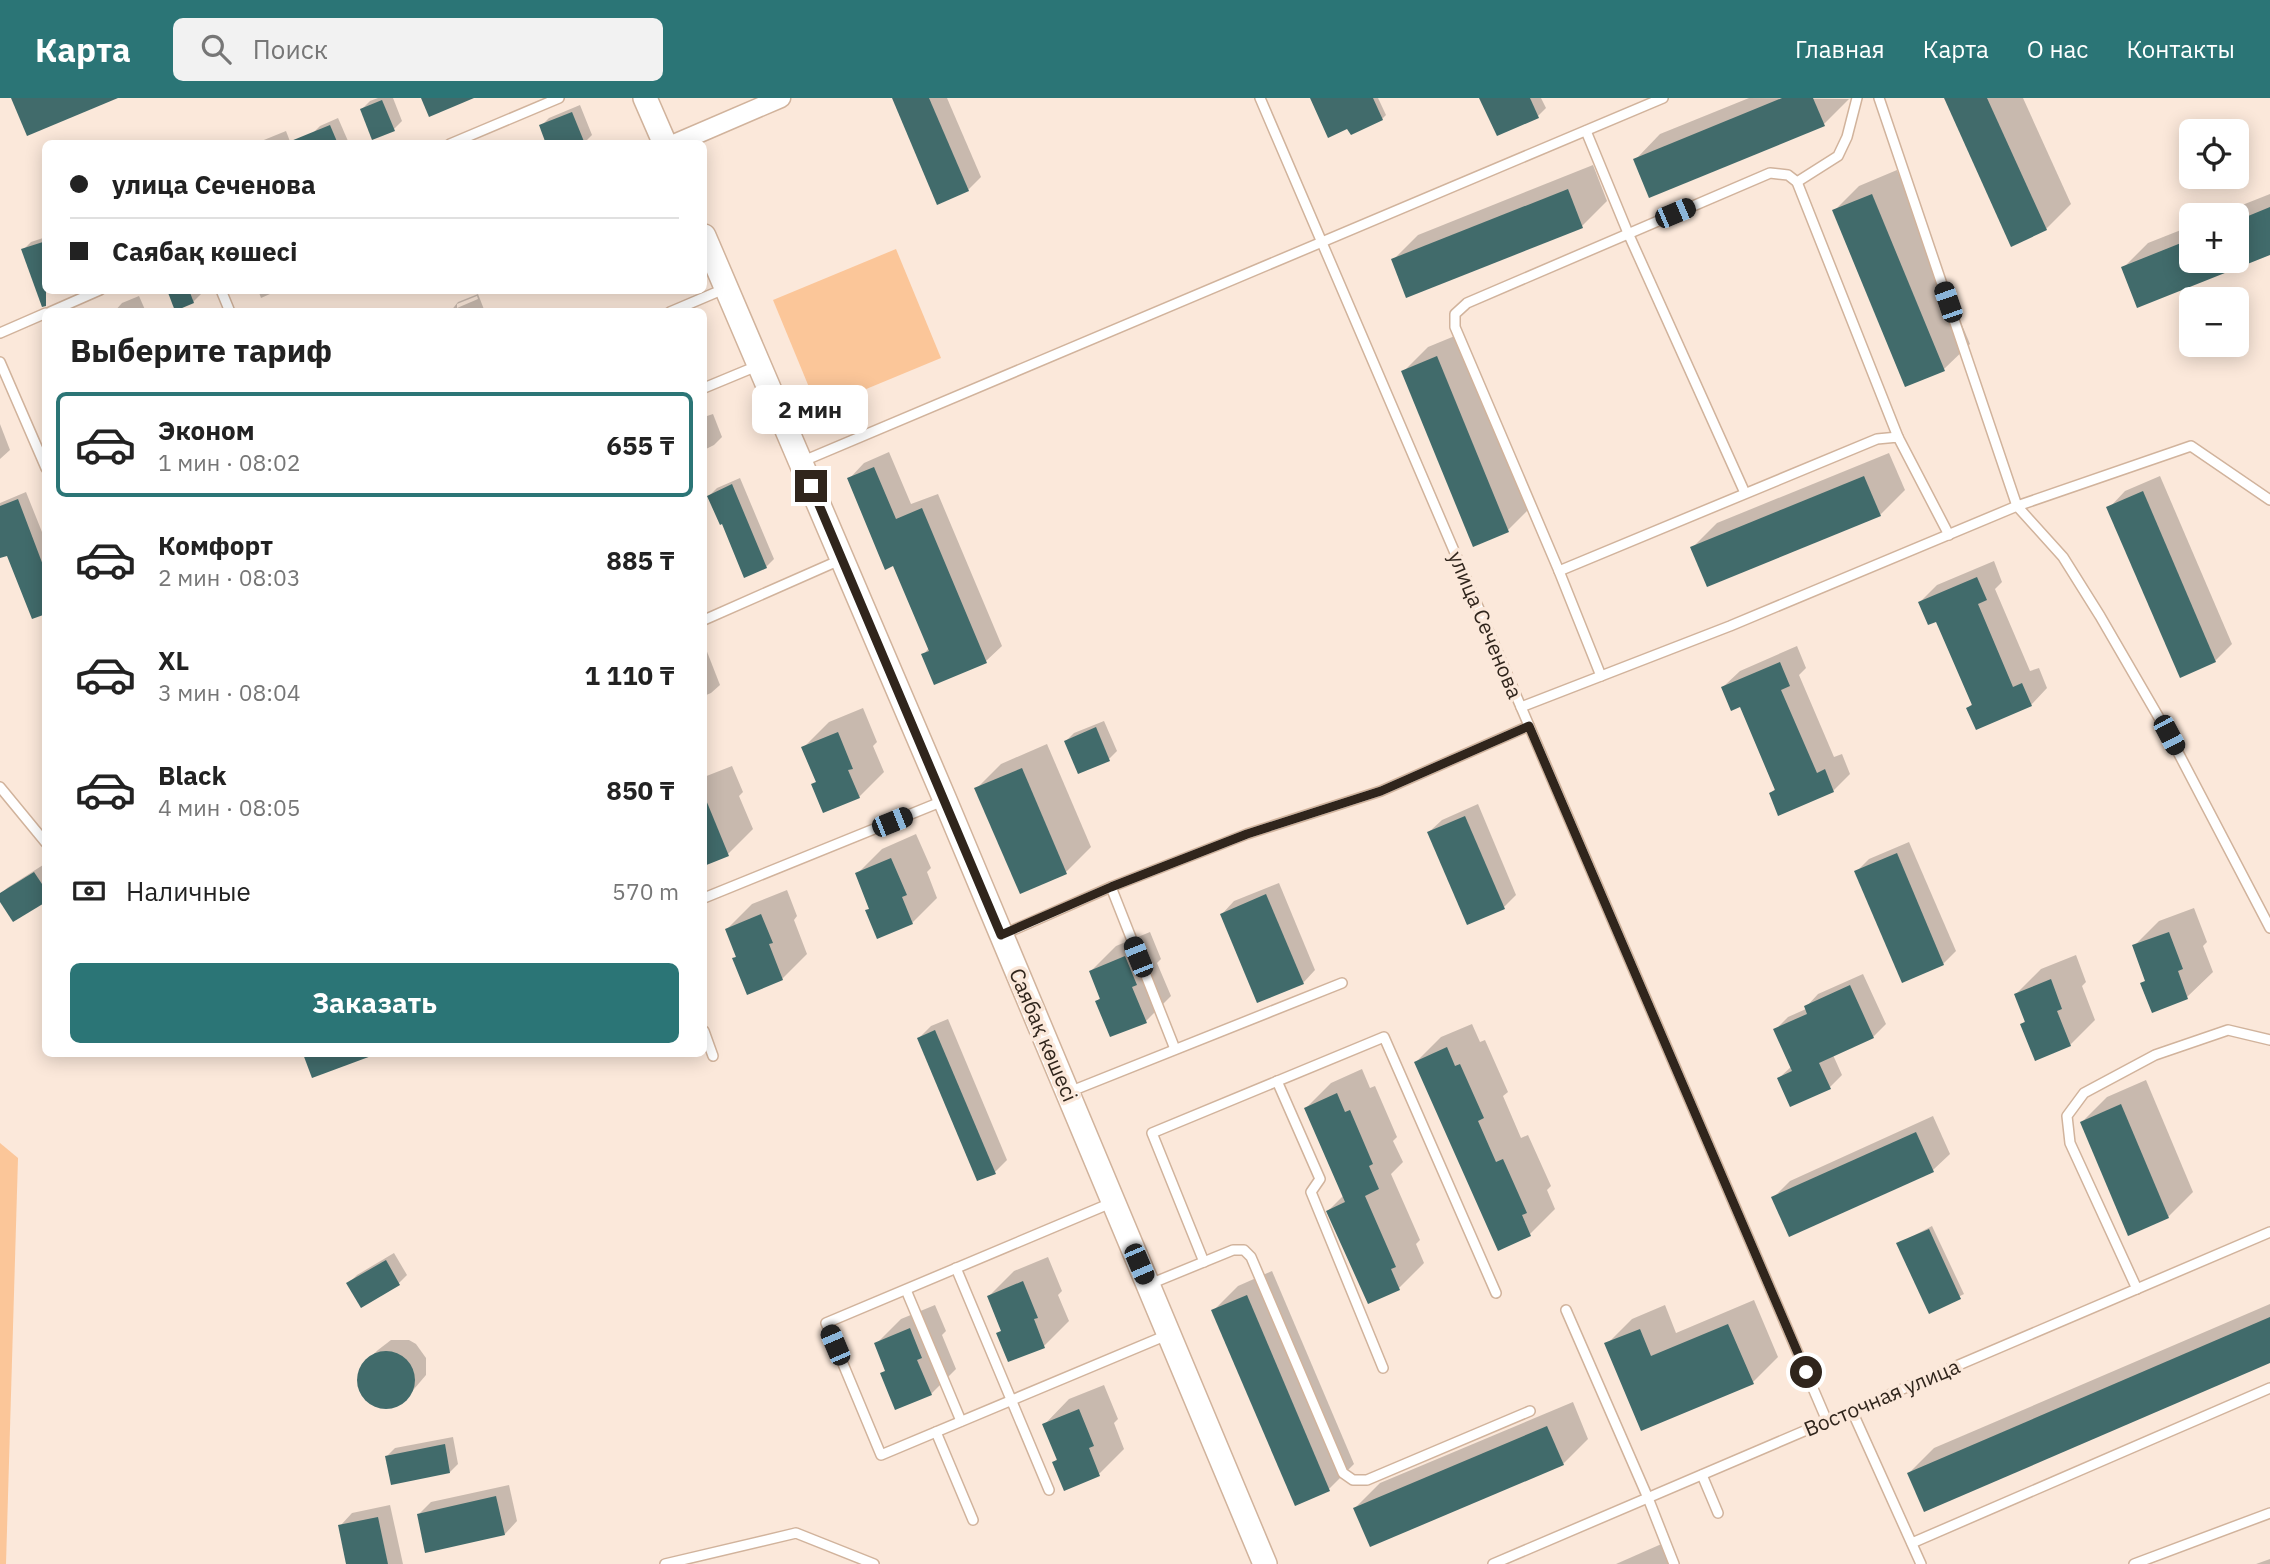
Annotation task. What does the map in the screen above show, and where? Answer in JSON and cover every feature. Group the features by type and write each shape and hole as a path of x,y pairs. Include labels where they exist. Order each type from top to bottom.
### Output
{"street":[{"path":"645,98 663,140"},
{"path":"683,140 780,98"},
{"name":"Саябақ көшесі","path":"707,243 945,800 1265,1564"}],"lane":[{"path":"459,140 559,98"},
{"name":"улица Сеченова","path":"1259,98 1827,1421"},
{"path":"800,462 1663,98"},
{"path":"1797,182 1838,156 1847,137 1857,98"},
{"path":"1879,98 2017,506 2063,557 2100,616 2169,735 2270,928"},
{"path":"1586,131 1628,233 1745,493"},
{"path":"1601,676 1455,327 1455,314 1467,303 1770,173 1788,175 1797,182 1898,437 1949,535"},
{"path":"679,308 726,288"},
{"path":"57,308 91,294"},
{"path":"0,332 42,314"},
{"path":"0,362 42,459"},
{"path":"707,387 759,365"},
{"path":"1559,571 1877,439 1898,437"},
{"path":"1521,707 1730,626 2017,506 2191,446 2270,500"},
{"path":"707,619 842,560"},
{"path":"1001,935 1111,887 1247,834 1381,791 1529,726"},
{"path":"0,787 42,838"},
{"path":"707,897 945,800"},
{"path":"1111,887 1175,1049"},
{"path":"1067,1093 1342,983"},
{"path":"2137,1289 2070,1143 2067,1116 2084,1093 2155,1055 2228,1030 2270,1040"},
{"path":"1204,1262 1152,1133 1384,1037 1496,1293"},
{"path":"707,1039 713,1056"},
{"path":"1278,1081 1320,1178 1311,1192 1383,1368"},
{"path":"1114,1202 826,1323 881,1455 1169,1334"},
{"name":"Восточная улица","path":"1493,1564 2270,1232"},
{"path":"1148,1285 1233,1250 1244,1250 1251,1257 1343,1473 1353,1480 1367,1480 1530,1411"},
{"path":"956,1269 1049,1490"},
{"path":"906,1290 961,1421"},
{"path":"1566,1310 1674,1564"},
{"path":"1912,1544 2270,1388"},
{"path":"1852,1411 1921,1564"},
{"path":"936,1432 973,1520"},
{"path":"1702,1475 1718,1513"},
{"path":"2134,1564 2270,1513"},
{"path":"665,1564 796,1533 874,1564"}],"shaded area":[{"path":"896,249 941,358 818,409 773,300"},
{"path":"0,1143 18,1158 6,1564 0,1564"}],"building":[{"path":"11,98 118,98 27,136"},
{"path":"421,98 474,98 429,117"},
{"path":"892,98 929,98 969,191 937,205"},
{"path":"1310,98 1373,98 1383,120 1351,135 1347,129 1328,138"},
{"path":"1479,98 1530,98 1539,118 1497,136"},
{"path":"1782,98 1813,98 1825,126 1649,198 1633,159"},
{"path":"1944,98 1987,98 2047,230 2011,247"},
{"path":"382,100 395,131 372,140 360,109"},
{"path":"572,112 583,140 545,140 539,125"},
{"path":"330,125 336,140 293,140"},
{"path":"1568,189 1583,228 1406,298 1391,259"},
{"path":"1872,194 1945,371 1905,387 1832,210"},
{"path":"2270,207 2270,255 2249,263 2249,216"},
{"path":"42,242 42,294 46,294 46,306 42,307 21,249"},
{"path":"2179,244 2179,273 2225,273 2190,287 2179,287 2179,291 2137,308 2121,267"},
{"path":"169,294 191,294 194,303 174,308"},
{"path":"1437,356 1509,532 1473,547 1401,371"},
{"path":"874,467 896,519 922,508 987,663 934,685 921,654 929,651 893,566 885,570 847,478"},
{"path":"1864,476 1881,516 1707,587 1690,547"},
{"path":"732,484 767,568 744,578 722,524 720,525 707,496"},
{"path":"2143,491 2216,662 2180,678 2106,507"},
{"path":"18,499 42,562 42,615 32,619 7,556 0,558 0,506"},
{"path":"1977,577 1987,600 1978,604 2013,687 2022,683 2032,706 1976,730 1966,708 1972,705 1936,622 1928,625 1918,602"},
{"path":"1780,662 1790,686 1781,690 1817,773 1825,769 1834,792 1778,816 1769,793 1775,790 1740,707 1731,711 1721,687"},
{"path":"1096,727 1110,761 1078,774 1064,741"},
{"path":"838,732 853,769 848,770 860,798 823,813 811,784 816,782 801,747"},
{"path":"1022,768 1067,874 1020,894 974,788"},
{"path":"707,802 729,856 707,865"},
{"path":"1465,816 1505,909 1467,925 1427,832"},
{"path":"1897,853 1944,965 1902,983 1854,871"},
{"path":"891,858 907,895 902,897 913,924 877,939 865,910 869,909 855,873"},
{"path":"34,872 42,884 42,904 13,922 0,902 0,893"},
{"path":"1266,894 1304,984 1257,1003 1220,914"},
{"path":"761,914 773,943 769,944 783,980 747,995 732,958 736,957 725,929"},
{"path":"2169,932 2183,969 2178,971 2188,999 2152,1013 2140,983 2145,981 2132,945"},
{"path":"1125,956 1137,985 1132,987 1147,1023 1110,1037 1095,1001 1100,999 1089,971"},
{"path":"2051,979 2062,1009 2057,1011 2071,1046 2035,1061 2020,1024 2025,1022 2014,994"},
{"path":"1850,985 1874,1038 1819,1063 1831,1089 1790,1107 1777,1078 1792,1071 1773,1029 1807,1014 1804,1006"},
{"path":"935,1030 996,1174 977,1181 917,1038"},
{"path":"1447,1047 1455,1066 1460,1064 1484,1118 1478,1121 1496,1162 1503,1159 1527,1213 1522,1215 1531,1236 1498,1251 1414,1062"},
{"path":"304,1057 369,1057 312,1078"},
{"path":"1337,1093 1345,1112 1350,1110 1373,1164 1369,1166 1379,1189 1365,1196 1396,1267 1391,1269 1400,1290 1368,1304 1326,1211 1345,1202 1304,1108"},
{"path":"2121,1104 2169,1218 2128,1236 2080,1122"},
{"path":"1916,1132 1934,1172 1789,1237 1771,1197"},
{"path":"1929,1229 1961,1299 1929,1314 1896,1243"},
{"path":"386,1260 400,1285 361,1308 346,1283"},
{"path":"1023,1281 1038,1318 1034,1319 1045,1348 1008,1362 996,1333 1001,1331 987,1296"},
{"path":"1247,1295 1330,1491 1295,1506 1211,1310"},
{"path":"2270,1317 2270,1363 1924,1512 1907,1473"},
{"path":"1728,1324 1754,1384 1641,1431 1604,1343 1640,1329 1651,1356"},
{"path":"910,1328 922,1358 917,1360 932,1395 895,1410 880,1373 885,1371 874,1343"},
{"path":"380,1351 392,1351 407,1359 415,1374 415,1386 407,1401 392,1409 380,1409 365,1401 357,1386 357,1374 365,1359"},
{"path":"1079,1409 1094,1446 1089,1448 1100,1476 1064,1491 1052,1462 1057,1460 1042,1424"},
{"path":"1547,1426 1564,1465 1370,1547 1353,1508"},
{"path":"445,1444 450,1473 391,1485 385,1456"},
{"path":"496,1496 505,1535 425,1553 417,1514"},
{"path":"378,1517 388,1564 346,1564 338,1525"}],"route":[{"path":"811,486 1001,935 1111,887 1247,834 1381,791 1529,726 1806,1372"}]}
